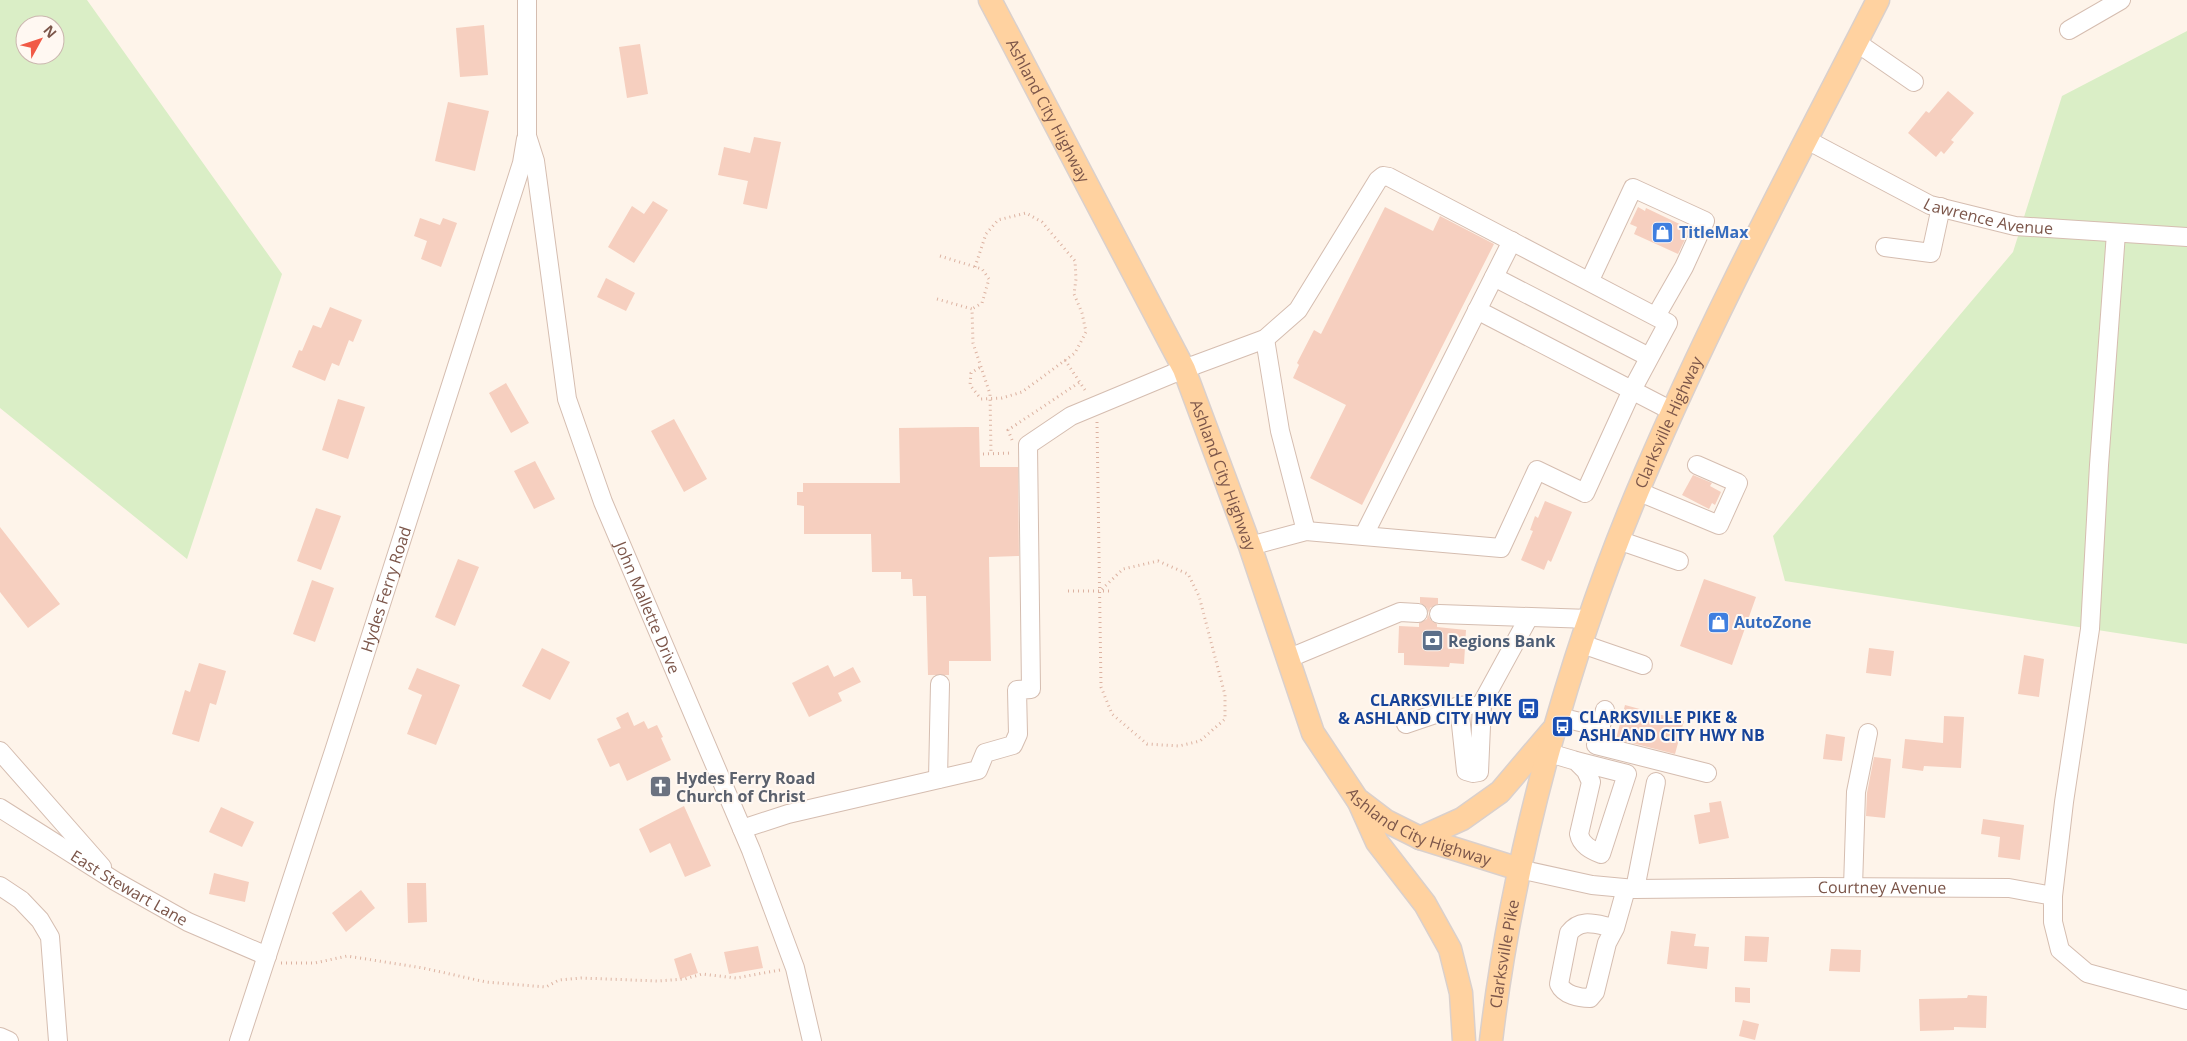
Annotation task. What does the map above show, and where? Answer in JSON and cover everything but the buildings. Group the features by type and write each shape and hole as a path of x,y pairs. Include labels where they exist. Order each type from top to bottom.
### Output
{"main road":[{"name":"Ashland City Highway","path":"990,0 1184,369 1250,546 1313,733 1357,798 1386,821 1420,838 1520,869"},
{"name":"Clarksville Highway","path":"1520,869 1558,721 1590,619 1637,491 1718,314 1878,0"},
{"path":"1420,838 1462,819 1500,792 1558,721"},
{"path":"1357,798 1377,842 1425,904 1450,949 1460,993 1464,1041"},
{"name":"Clarksville Pike","path":"1491,1041 1520,869"}],"street":[{"name":"John Mallette Drive","path":"527,0 528,162 568,399 603,502 742,829 795,968 812,1041"},
{"path":"2069,30 2121,0"},
{"path":"1856,42 1914,82"},
{"name":"Lawrence Avenue","path":"1807,140 1930,205 2015,226 2187,237"},
{"name":"Hydes Ferry Road","path":"239,1041 275,960 528,162"},
{"path":"742,829 788,814 978,770 985,753 1014,746 1018,734 1017,690 1031,689 1023,453 1028,445 1071,416 1184,369 1265,339 1298,310 1382,176 1389,177 1662,319"},
{"path":"1250,546 1306,531 1501,548 1537,470 1585,493 1649,357 1662,319 1705,221 1633,188 1590,280"},
{"path":"1885,247 1931,253 1941,207"},
{"path":"2116,233 2099,465 2090,629 2064,802 2053,896 2053,922 2060,950 2087,973 2187,1000"},
{"path":"1364,535 1512,241"},
{"path":"1494,277 1649,357"},
{"path":"1477,310 1672,411"},
{"path":"1265,339 1280,431 1306,531"},
{"path":"1637,491 1719,525 1738,483 1697,465"},
{"path":"1618,540 1679,561"},
{"path":"1287,659 1400,612 1418,612"},
{"path":"1439,614 1590,619"},
{"path":"1458,706 1466,771 1479,772 1482,703 1529,617"},
{"path":"1582,644 1643,665"},
{"path":"938,779 940,684"},
{"path":"1406,724 1458,706 1482,703"},
{"path":"1605,710 1596,745 1707,773"},
{"path":"1558,721 1601,727"},
{"path":"1853,887 1856,792 1868,733"},
{"path":"0,751 115,881"},
{"path":"1549,753 1627,774 1601,854 1592,851 1580,840 1579,834 1591,782 1590,777 1574,760"},
{"path":"1615,928 1630,889 1656,782"},
{"name":"East Stewart Lane","path":"0,808 115,881 188,922 275,960"},
{"name":"Courtney Avenue","path":"1520,869 1592,885 1630,889 2009,888 2053,896"},
{"path":"0,886 34,913 50,937 58,1041"},
{"path":"0,1037 9,1041"}],"path":[{"path":"976,267 986,234 998,220 1026,213 1042,222 1075,261 1076,279 1074,294 1082,312 1086,332 1075,353 1022,392 1002,398 981,398 970,385 971,373 982,366"},
{"path":"936,299 972,309 982,303 989,279 982,269 940,256"},
{"path":"972,309 974,343 989,390 991,454"},
{"path":"1065,360 1090,398"},
{"path":"1023,453 1008,430 1080,382"},
{"path":"1097,421 1099,641 1102,687 1112,714 1147,744 1179,746 1200,741 1224,719 1225,694 1199,596 1188,574 1158,561 1123,569 1100,591"},
{"path":"983,454 1023,453"},
{"path":"1068,591 1111,591"},
{"path":"275,960 315,963 347,956 423,968 486,982 546,988 559,980 580,978 657,981 702,974 736,978 795,968"}],"green space":[{"path":"0,0 87,0 282,274 187,559 0,408"},
{"path":"2187,31 2187,644 1785,581 1773,536 2013,252 2062,96"}],"place":[{"name":"TitleMax","path":"1663,232"},
{"name":"AutoZone","path":"1718,622"},
{"name":"Regions Bank","path":"1432,641"},
{"name":"CLARKSVILLE PIKE & ASHLAND CITY HWY","path":"1528,709"},
{"name":"CLARKSVILLE PIKE & ASHLAND CITY HWY NB","path":"1563,726"},
{"name":"Hydes Ferry Road Church of Christ","path":"660,787"}]}
